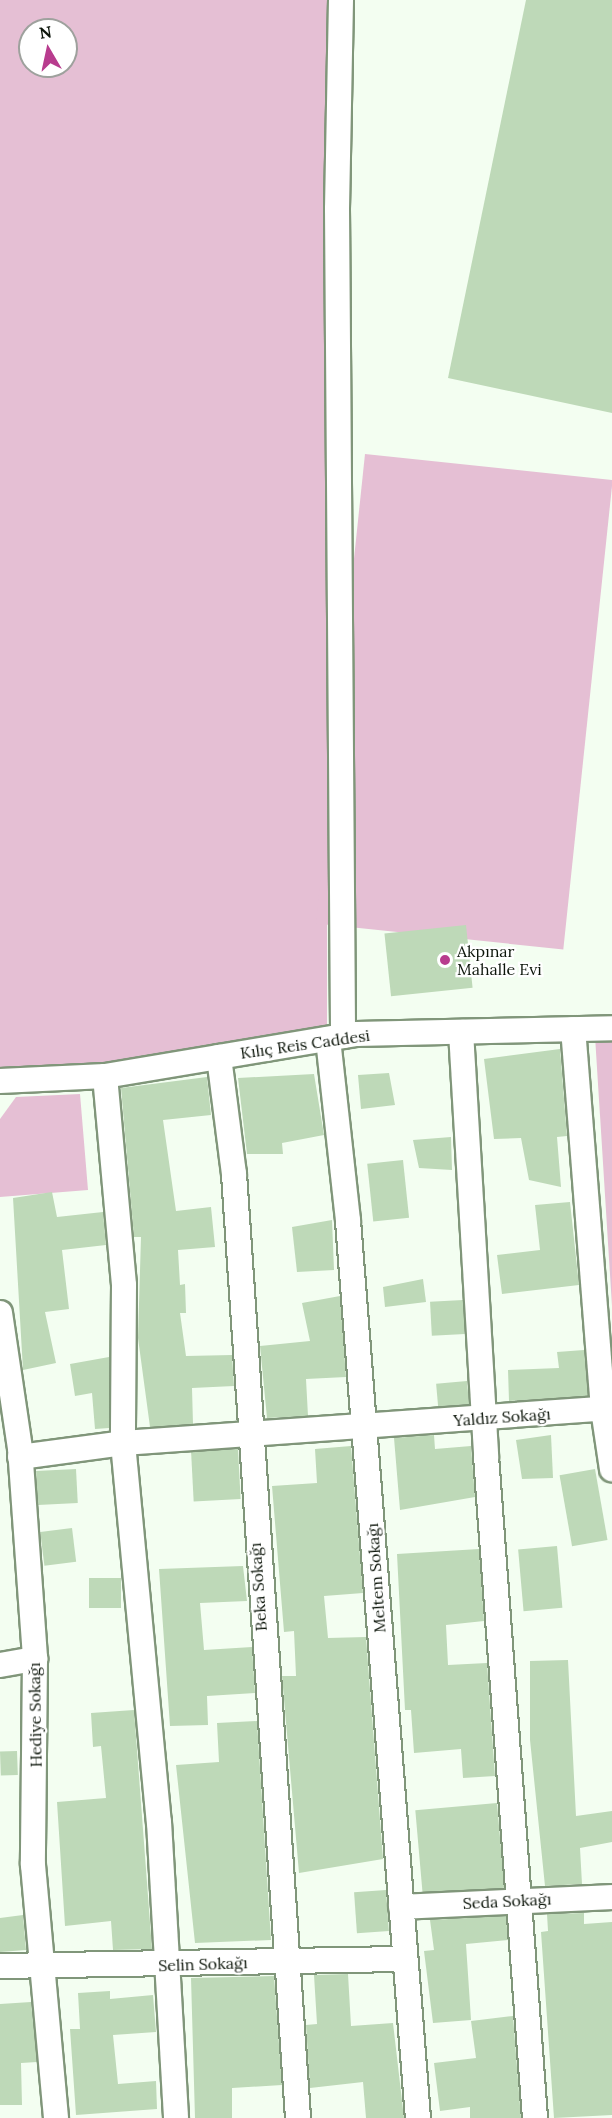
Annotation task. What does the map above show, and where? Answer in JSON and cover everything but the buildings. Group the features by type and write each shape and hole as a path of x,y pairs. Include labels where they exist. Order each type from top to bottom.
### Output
{"street":[{"name":"Meltem Sokağı","path":"341,0 337,209 336,1038 418,2118"},
{"name":"Kılıç Reis Caddesi","path":"0,1081 105,1076 336,1038 612,1028"},
{"path":"573,1029 603,1409 612,1469"},
{"path":"461,1032 483,1419 523,1899 536,2118"},
{"name":"Beka Sokağı","path":"219,1057 234,1174 249,1434 298,2118"},
{"path":"105,1076 124,1285 123,1443 167,1965 176,2118"},
{"name":"Hediye Sokağı","path":"0,1313 20,1456 34,1659 33,1865 56,2118"},
{"name":"Yaldız Sokağı","path":"20,1456 123,1443 603,1409"},
{"path":"0,1665 34,1659"},
{"name":"Seda Sokağı","path":"401,1907 523,1899 612,1897"},
{"name":"Selin Sokağı","path":"0,1966 167,1965 405,1959"}],"shaded area":[{"path":"0,0 328,0 327,1026 107,1070 0,1072"},
{"path":"365,454 612,480 563,949 316,923"},
{"path":"612,1035 612,1306 595,1036"},
{"path":"80,1094 88,1190 0,1197 0,1119 16,1097"}],"place":[{"name":"Akpınar Mahalle Evi","path":"445,960"}]}
